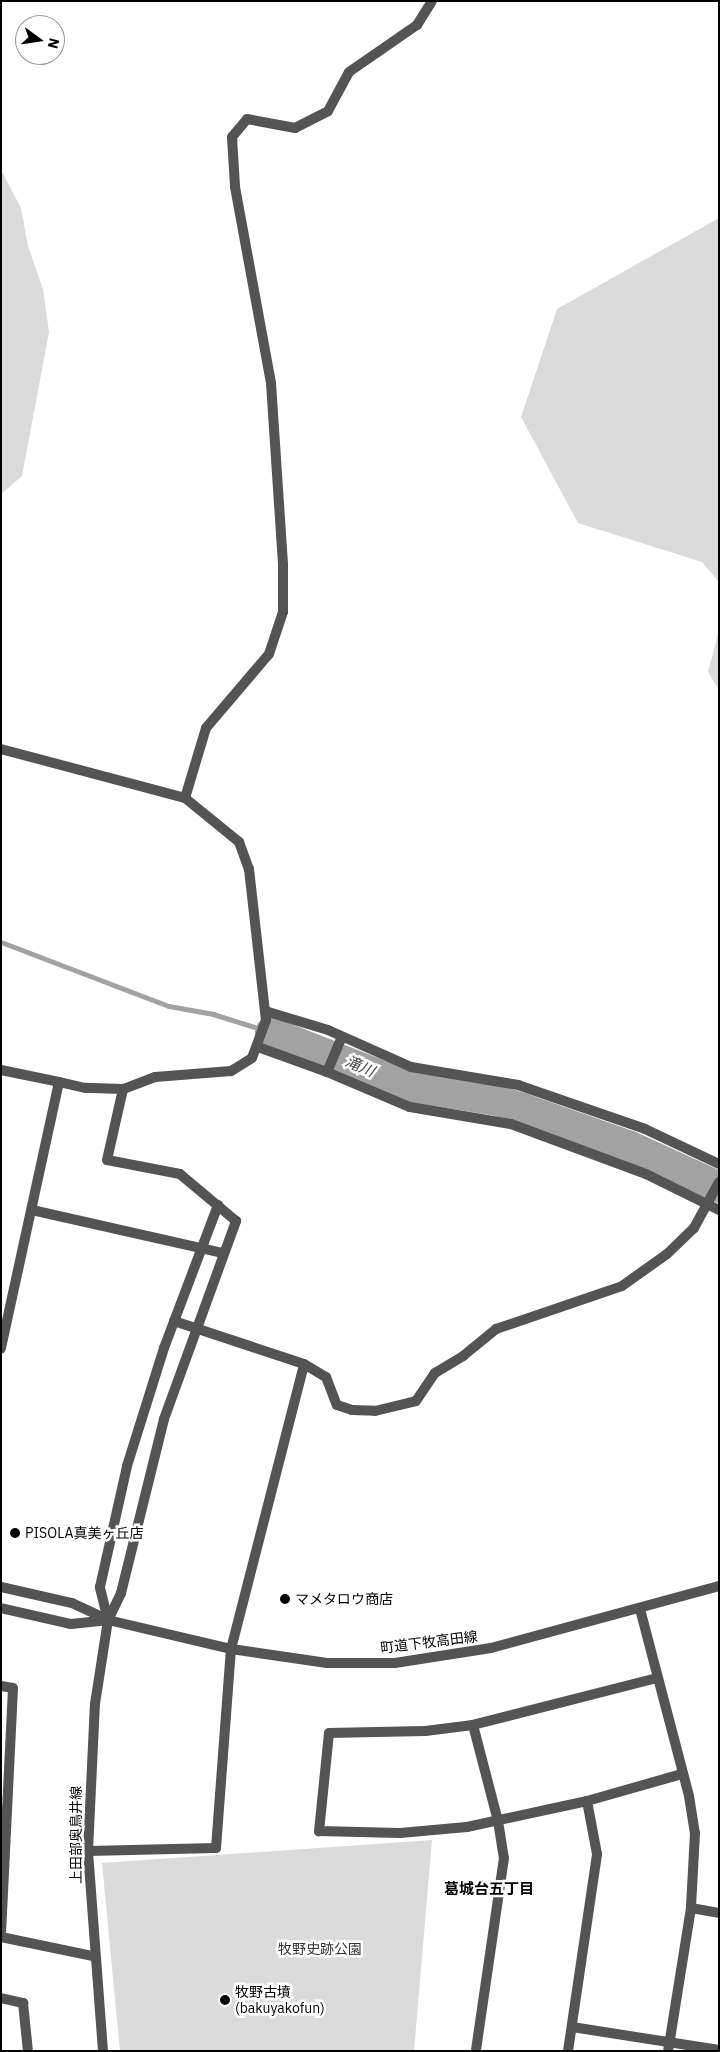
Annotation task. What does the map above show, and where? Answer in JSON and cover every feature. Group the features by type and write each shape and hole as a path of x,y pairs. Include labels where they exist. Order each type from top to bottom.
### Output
{"street":[{"path":"185,798 206,728 269,654 283,612 283,564 271,383 235,186 232,137 247,119 295,128 328,111 349,72 417,24 432,1"},
{"path":"1,749 185,798 239,842 245,855 266,1024 252,1058 231,1071 155,1077 122,1089 85,1088 1,1070"},
{"path":"265,1011 342,1037 411,1067 518,1085 645,1129 719,1164"},
{"path":"327,1072 342,1037"},
{"path":"258,1047 327,1072 410,1107 511,1124 646,1174 719,1210"},
{"path":"1,1349 59,1082"},
{"path":"108,1620 121,1593 159,1437 196,1328 236,1221 180,1174 106,1160 122,1089"},
{"path":"174,1321 304,1364 326,1377 337,1405 352,1410 375,1411 416,1401 435,1373 463,1356 496,1329 622,1286 676,1246 694,1228 719,1182"},
{"path":"108,1620 100,1587 127,1466 174,1321 218,1205"},
{"path":"32,1210 223,1253"},
{"path":"88,1851 216,1848 231,1650 304,1364"},
{"name":"町道下牧高田線","path":"108,1620 231,1650 327,1663 395,1663 491,1648 719,1586"},
{"path":"1,1587 72,1603 108,1620"},
{"path":"1,1608 71,1624 108,1620"},
{"path":"640,1609 695,1833 690,1908 669,2047"},
{"name":"上田部奥鳥井線","path":"103,2051 93,1956 88,1851 95,1704 108,1620"},
{"path":"656,1678 473,1725 425,1731 329,1733 319,1831 400,1833 498,1821 587,1801 682,1774"},
{"path":"1,1686 13,1688 5,1808 1,1931"},
{"path":"473,1725 498,1821 504,1858 476,2051"},
{"path":"568,2051 597,1854 587,1801"},
{"path":"690,1908 719,1913"},
{"path":"1,1937 93,1956"},
{"path":"1,1998 23,2003 28,2051"},
{"path":"572,2027 669,2047 719,2050"}],"green space":[{"path":"1,170 21,208 28,246 43,289 49,332 22,476 1,494"},
{"path":"719,218 719,582 702,562 578,523 521,417 557,309"},
{"path":"719,630 719,690 708,672"},
{"name":"牧野史跡公園","path":"432,1840 414,2051 120,2051 102,1863"}],"waterway":[{"name":"滝川","path":"1,942 169,1006 213,1014 270,1032"},
{"name":"滝川","path":"270,1032 408,1086 497,1100 522,1108 630,1146 719,1187"}],"place":[{"name":"PISOLA真美ヶ丘店","path":"15,1533"},
{"name":"マメタロウ商店","path":"285,1599"},
{"name":"牧野古墳 (bakuyakofun)","path":"225,2000"}],"district":[{"name":"葛城台五丁目","path":"489,1889"}]}
